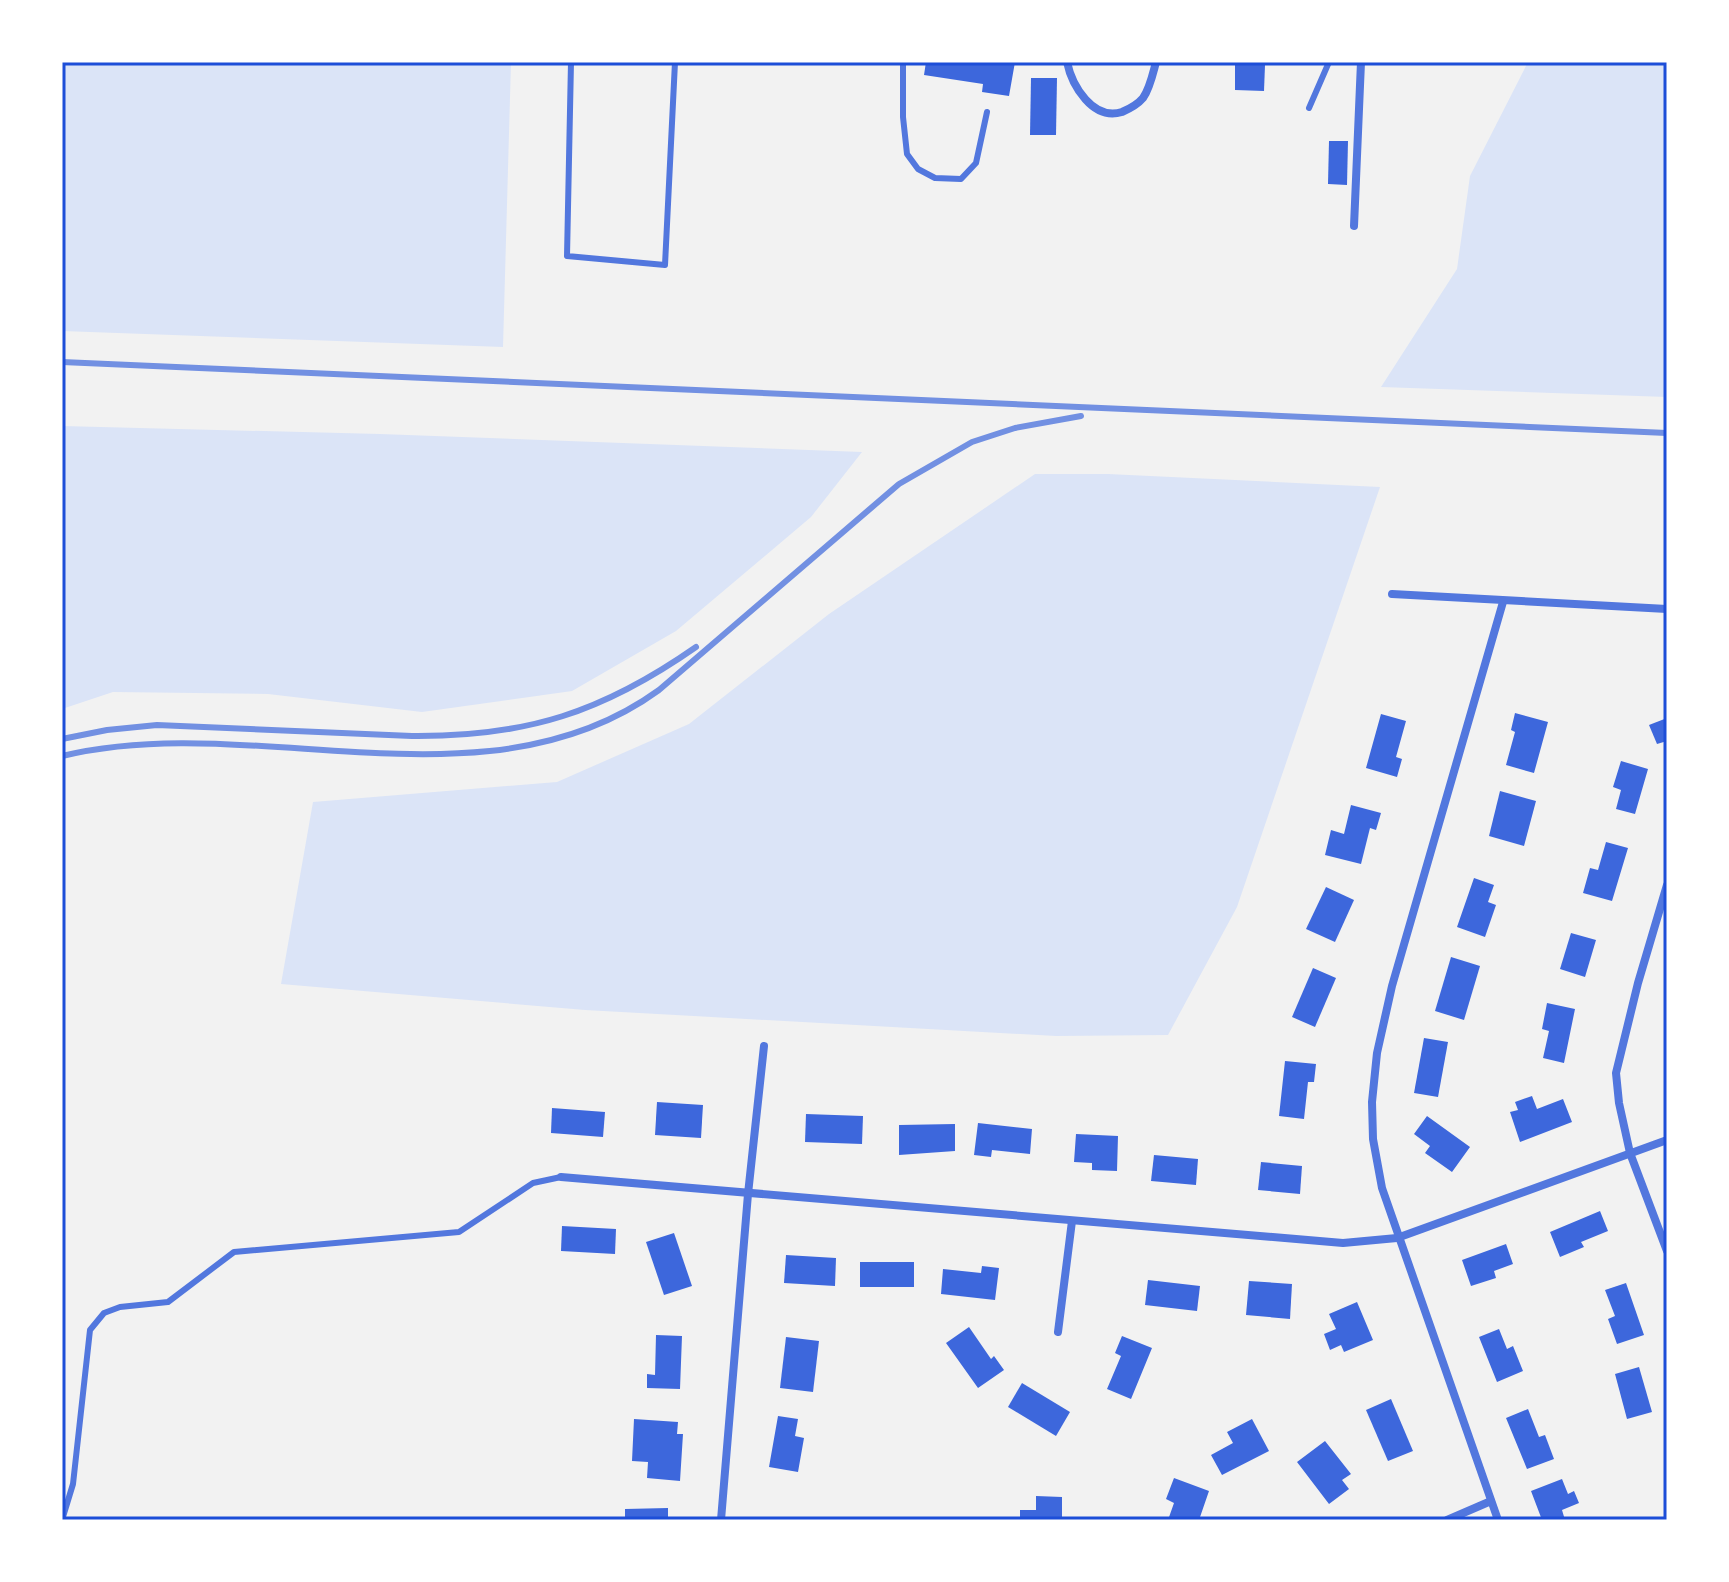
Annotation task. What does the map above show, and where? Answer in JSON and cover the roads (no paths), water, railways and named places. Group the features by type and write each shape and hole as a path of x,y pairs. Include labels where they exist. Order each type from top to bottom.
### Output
{"street":[{"path":"1067,62 1069,73 1086,101 1102,112 1117,113 1130,109 1142,99 1156,62"},
{"path":"1354,226 1361,62"},
{"path":"1392,594 1667,609"},
{"path":"1498,1520 1397,1238 1382,1188 1373,1139 1372,1102 1377,1053 1392,986 1503,602"},
{"path":"1667,885 1626,1025 1616,1073 1630,1153 1667,1251"},
{"path":"721,1520 748,1194 764,1046"},
{"path":"561,1177 1343,1243 1397,1238 1667,1140"},
{"path":"1058,1332 1072,1221"},
{"path":"1447,1520 1491,1501"}],"lane":[{"path":"571,62 567,256 665,265 675,62"},
{"path":"903,62 907,154 918,169 935,178 961,179 976,163 987,112"},
{"path":"1309,108 1329,62"},
{"path":"62,1520 73,1484 90,1330 104,1313 120,1307 168,1302 234,1252 459,1232 533,1183 561,1177"}],"railway":[{"path":"62,362 1667,433"},
{"path":"62,756 136,745 212,744 445,754 520,747 592,727 659,690 899,484 972,442 1015,428 1081,416"},
{"path":"62,739 157,725 412,736 492,732 562,716 596,704 662,670 696,647"}]}
